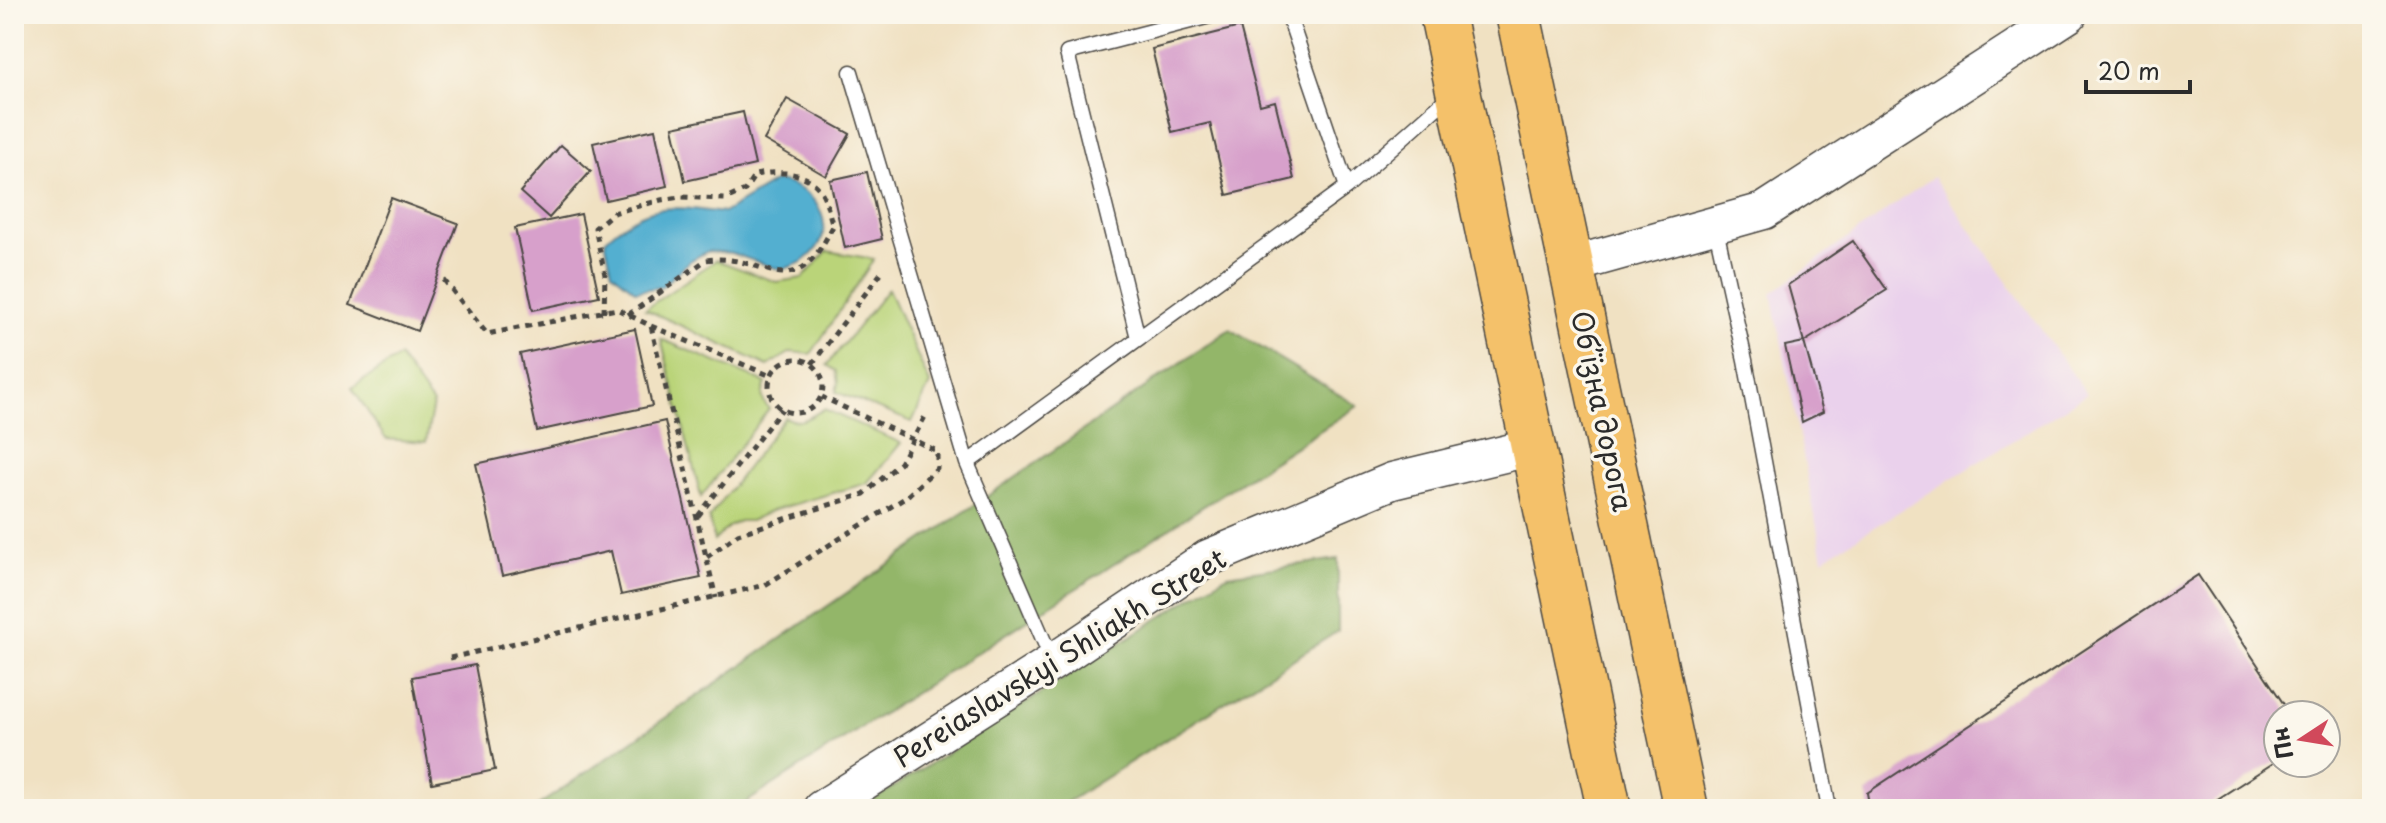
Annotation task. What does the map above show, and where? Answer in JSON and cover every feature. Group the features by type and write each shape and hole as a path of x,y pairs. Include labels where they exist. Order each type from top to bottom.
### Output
{"highway":[{"path":"1442,14 1609,809"},
{"name":"Обʼїзна дорога","path":"1518,14 1686,809"}],"street":[{"path":"1571,265 1764,211 2069,14"},
{"name":"Pereiaslavskyi Shliakh Street","path":"821,809 1053,662 1208,558 1392,481 1533,447"}],"lane":[{"path":"1138,338 1067,53 1218,14"},
{"path":"1288,14 1347,187"},
{"path":"851,72 967,463 1053,662"},
{"path":"967,463 1347,187 1458,89"},
{"path":"1715,224 1745,360 1829,809"}],"path":[{"path":"604,312 605,275 595,228 613,213 680,197 726,199 745,190 755,175 774,171 797,175 819,188 833,226 825,243 805,267 782,274 737,260 706,260 628,315"},
{"path":"812,364 903,243"},
{"path":"444,280 487,334 617,309 771,376"},
{"path":"651,326 716,598"},
{"path":"787,360 804,360 822,376 822,397 809,410 800,413 782,409 771,397 771,376 787,360"},
{"path":"707,557 738,534 864,494 900,463 945,381"},
{"path":"450,658 765,585 905,498 937,468 937,451 822,397"},
{"path":"698,516 782,409"}],"shaded area":[{"path":"1933,177 2087,394 1823,559 1772,293"}],"green space":[{"path":"827,251 874,259 811,354 791,352 768,366 645,309 716,260 776,282 803,278"},
{"path":"888,289 930,384 912,422 836,392 836,371 827,365"},
{"path":"1230,329 1358,406 736,809 533,809"},
{"path":"661,339 766,383 763,397 769,409 701,497"},
{"path":"399,357 433,404 426,442 386,439 352,388"},
{"path":"824,409 901,443 867,483 771,511 750,521 739,521 714,541 709,518 785,417 801,421"},
{"path":"1338,559 1338,631 1056,809 859,809 1227,575"}],"water":[{"path":"776,181 803,191 813,200 824,223 823,236 817,248 802,262 781,270 731,253 708,251 691,260 661,287 636,291 612,272 605,240 634,218 647,212 674,208 723,213"}],"building":[{"path":"1240,27 1260,105 1275,101 1294,179 1227,195 1210,123 1172,132 1152,49"},
{"path":"787,99 850,134 826,176 764,140"},
{"path":"743,112 755,165 685,181 673,127"},
{"path":"655,129 667,186 606,200 593,143"},
{"path":"561,145 591,171 549,218 520,192"},
{"path":"867,172 882,239 845,248 830,180"},
{"path":"391,198 458,223 417,331 350,305"},
{"path":"581,214 599,296 533,310 515,228"},
{"path":"1853,241 1887,290 1804,342 1788,285"},
{"path":"635,329 652,406 537,431 520,354"},
{"path":"1804,342 1823,412 1802,422 1785,346"},
{"path":"665,421 701,578 621,595 611,551 502,576 476,464"},
{"path":"2198,575 2280,699 2262,699 2262,770 2202,809 1870,809 1867,793"},
{"path":"475,665 495,770 432,783 412,677"}]}
